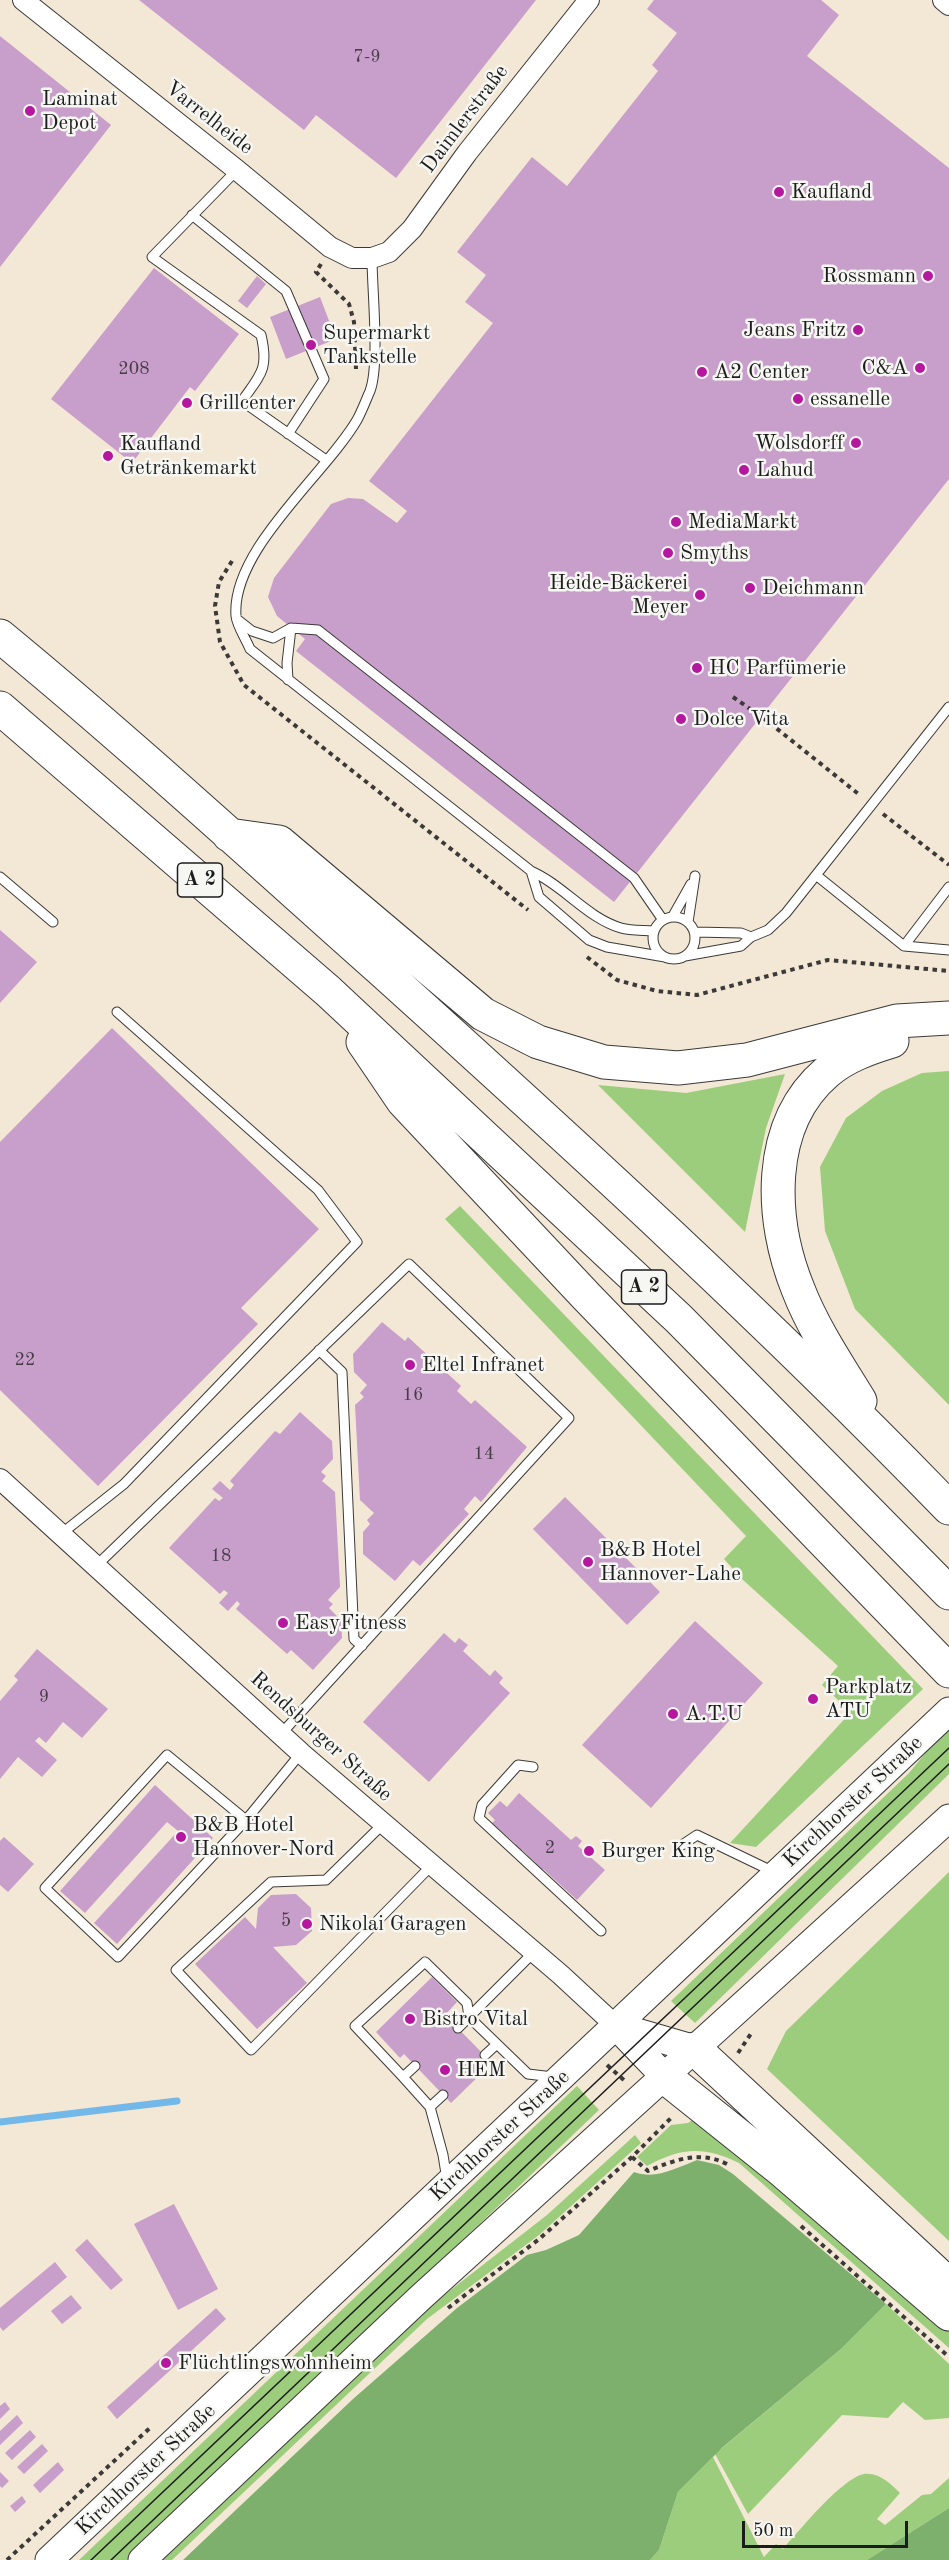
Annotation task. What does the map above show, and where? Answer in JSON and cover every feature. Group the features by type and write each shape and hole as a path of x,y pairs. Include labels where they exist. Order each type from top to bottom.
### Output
{"highway":[{"name":"A 2","path":"0,636 229,835 455,1037 716,1277 884,1441 949,1508"},
{"name":"A 2","path":"0,708 328,991 679,1319 949,1593"},
{"path":"229,835 279,842 483,1014 538,1042 604,1062 678,1068 747,1060 897,1021 949,1018"},
{"path":"328,991 403,1101 586,1296 946,1668"},
{"path":"884,1441 834,1359 798,1290 782,1238 777,1192 782,1146 800,1102 827,1072 859,1052 900,1038 949,1033"},
{"path":"695,2049 949,2285"},
{"path":"655,2087 779,2168 949,2314"}],"main road":[{"name":"Kirchhorster Straße","path":"49,2560 949,1711"},
{"path":"142,2560 421,2297 949,1818"},
{"path":"616,2026 695,2049"},
{"path":"616,2026 655,2087"}],"street":[{"name":"Varrelheide","path":"24,0 237,170 330,248 352,258 372,258"},
{"name":"Daimlerstraße","path":"372,258 388,252 412,229 467,153 589,0"},
{"path":"943,0 949,5"},
{"name":"Rendsburger Straße","path":"0,1479 302,1753 616,2026"}],"lane":[{"path":"237,170 152,257 261,335 266,357 262,372 242,401 326,460"},
{"path":"192,215 286,291 324,379 288,434"},
{"path":"372,258 374,365 371,388 357,420 257,549 241,582 236,618 250,649 531,871 547,878 600,919 622,928 654,931"},
{"path":"236,618 252,631 273,638 291,628 318,630 634,878 663,920"},
{"path":"288,680 287,663 291,628"},
{"path":"531,871 539,897 589,940 606,947 672,959 741,945 751,937 768,930 786,913 949,707"},
{"path":"816,875 904,945 949,950"},
{"path":"665,957 656,949 654,931 663,920 673,916 695,876 688,922"},
{"path":"0,878 54,922"},
{"path":"904,945 949,887"},
{"path":"673,916 688,922 694,932 695,941 692,950 685,956"},
{"path":"694,932 741,933 751,937"},
{"path":"62,1534 124,1484 357,1242 318,1190 117,1012"},
{"path":"96,1566 409,1264 568,1418 281,1734"},
{"path":"319,1350 342,1372 354,1639 362,1646"},
{"path":"246,1820 167,1755 45,1888 118,1957 246,1820 302,1753"},
{"path":"533,1767 518,1765 482,1805 479,1818 601,1931"},
{"path":"383,1824 326,1880 270,1882 176,1970 251,2050 431,1866"},
{"path":"682,1845 697,1835 726,1847 777,1874"},
{"path":"458,2028 533,1953"},
{"path":"447,2186 443,2155 430,2107 355,2026 425,1962 467,2003 469,2017 528,2074 562,2077"},
{"path":"485,2055 497,2044"},
{"path":"403,2077 415,2066"},
{"path":"430,2107 443,2094"}],"path":[{"path":"733,697 949,865"},
{"path":"446,2310 538,2240 632,2157 669,2120 655,2087 590,2051"},
{"path":"632,2157 648,2171 679,2159 696,2156 720,2160 734,2168"},
{"path":"796,2222 949,2357"}],"green space":[{"path":"949,1071 949,1405 855,1309 825,1231 820,1167 846,1118 882,1091 922,1073"},
{"path":"785,1074 766,1128 745,1232 598,1085 686,1093"},
{"path":"460,1206 923,1689 756,1847 730,1843 851,1712 822,1685 838,1666 742,1579 724,1559 746,1536 445,1219"},
{"path":"949,1724 949,1774 695,2023 671,2001 909,1773"},
{"path":"949,1872 949,2241 767,2069 786,2031"},
{"path":"577,2086 599,2110 127,2560 79,2560"},
{"path":"696,2117 949,2324 949,2348 739,2163 704,2151 682,2152 647,2166 637,2157 671,2125 688,2123"},
{"path":"635,2135 641,2143 539,2235 427,2319 172,2560 157,2560 416,2317 547,2215"},
{"path":"697,2160 719,2165 733,2174 886,2304 841,2349 723,2447 678,2492 659,2550 650,2560 183,2560 353,2399 457,2308 527,2255 546,2250 579,2235 634,2172 658,2174"},
{"path":"886,2304 949,2364 949,2418 925,2420 903,2402 888,2418 842,2415 748,2514 715,2454 841,2349"},
{"path":"713,2457 764,2557 776,2544 783,2549 833,2495 844,2485 864,2474 880,2477 900,2493 877,2519 885,2525 922,2495 931,2494 949,2478 949,2508 867,2560 650,2560 659,2550 678,2492"},
{"path":"949,2508 949,2560 867,2560"}],"building":[{"path":"139,0 536,0 396,178 316,115 304,130"},
{"name":"A2 Center","path":"654,0 821,0 839,15 807,56 949,168 949,479 614,902 296,651 305,639 277,616 268,597 274,578 331,504 348,498 363,499 397,523 407,511 369,481 493,323 465,302 486,275 457,252 532,157 567,186 658,71 652,65 677,33 647,9"},
{"path":"0,36 111,125 0,267"},
{"path":"154,268 239,334 195,391 190,387 132,463 51,399"},
{"path":"257,276 266,284 247,308 238,301"},
{"path":"320,297 336,339 286,359 270,317"},
{"path":"0,930 37,962 0,1003"},
{"path":"112,1028 319,1229 241,1308 258,1324 98,1486 0,1390 0,1142"},
{"path":"382,1322 405,1341 408,1337 461,1386 457,1391 471,1404 475,1400 527,1447 481,1502 475,1496 464,1509 469,1514 420,1566 413,1560 395,1581 363,1554 363,1532 370,1524 367,1520 374,1513 360,1500 355,1405 364,1397 360,1393 367,1385 354,1372 353,1354"},
{"path":"300,1412 332,1441 333,1459 321,1472 326,1476 322,1481 335,1492 340,1587 328,1600 333,1604 329,1608 341,1620 342,1638 313,1670 291,1650 287,1654 236,1609 240,1604 237,1601 228,1611 219,1603 228,1593 224,1590 220,1594 169,1548 215,1498 219,1501 223,1498 212,1489 220,1481 230,1490 234,1485 230,1481 275,1431 280,1434"},
{"path":"565,1497 660,1592 627,1625 533,1529"},
{"name":"A.T.U","path":"695,1621 763,1683 651,1808 582,1745"},
{"path":"444,1633 455,1643 459,1638 468,1645 463,1651 490,1676 495,1670 503,1678 499,1683 510,1693 429,1782 363,1722"},
{"path":"37,1649 108,1709 82,1738 63,1722 46,1743 39,1737 35,1741 57,1760 42,1777 18,1757 0,1779 0,1701 18,1680 14,1676"},
{"path":"155,1785 213,1838 117,1944 94,1923 178,1831 167,1822 85,1913 60,1891"},
{"path":"519,1793 571,1840 576,1836 582,1841 578,1846 605,1870 577,1900 543,1869 540,1873 533,1867 536,1863 522,1850 519,1854 512,1848 516,1844 492,1823 495,1820 488,1813 500,1801 507,1807"},
{"path":"4,1837 34,1864 8,1892 0,1885 0,1841"},
{"path":"296,1894 311,1908 312,1931 296,1945 273,1947 307,1983 257,2029 195,1964 245,1917 256,1929 258,1908 271,1895"},
{"path":"432,1977 457,2002 445,2015 492,2063 451,2103 404,2054 400,2058 376,2032"},
{"path":"174,2204 218,2289 178,2310 134,2224"},
{"path":"87,2239 123,2280 111,2290 75,2250"},
{"path":"55,2262 67,2277 3,2331 0,2327 0,2308"},
{"path":"71,2295 82,2308 62,2324 51,2311"},
{"name":"Flüchtlingswohnheim","path":"216,2308 226,2319 117,2419 107,2407"},
{"path":"5,2402 10,2409 0,2419 0,2406"},
{"path":"17,2415 23,2423 0,2445 0,2431"},
{"path":"30,2430 36,2437 12,2460 5,2453"},
{"path":"42,2444 48,2451 24,2474 17,2467"},
{"path":"58,2462 64,2470 40,2493 33,2485"},
{"path":"0,2472 9,2481 2,2488 0,2486"},
{"path":"22,2496 26,2502 15,2512 10,2506"}],"waterway":[{"path":"0,2122 177,2101"}],"tram line":[{"path":"91,2560 949,1748"},
{"path":"111,2560 949,1764"}],"place":[{"name":"Laminat Depot","path":"30,111"},
{"name":"Kaufland","path":"779,192"},
{"name":"Rossmann","path":"928,276"},
{"name":"Jeans Fritz","path":"858,330"},
{"name":"Supermarkt Tankstelle","path":"311,345"},
{"name":"C&A","path":"920,368"},
{"name":"A2 Center","path":"702,372"},
{"name":"essanelle","path":"798,399"},
{"name":"Grillcenter","path":"187,403"},
{"name":"Wolsdorff","path":"856,443"},
{"name":"Kaufland Getränkemarkt","path":"108,456"},
{"name":"Lahud","path":"744,470"},
{"name":"MediaMarkt","path":"676,522"},
{"name":"Smyths","path":"668,553"},
{"name":"Deichmann","path":"750,588"},
{"name":"Heide-Bäckerei Meyer","path":"700,595"},
{"name":"HC Parfümerie","path":"697,668"},
{"name":"Dolce Vita","path":"681,719"},
{"name":"Eltel Infranet","path":"410,1365"},
{"name":"B&B Hotel Hannover-Lahe","path":"588,1562"},
{"name":"EasyFitness","path":"283,1623"},
{"name":"Parkplatz ATU","path":"813,1699"},
{"name":"A.T.U","path":"673,1714"},
{"name":"B&B Hotel Hannover-Nord","path":"181,1837"},
{"name":"Burger King","path":"589,1851"},
{"name":"Nikolai Garagen","path":"307,1924"},
{"name":"Bistro Vital","path":"410,2019"},
{"name":"HEM","path":"445,2070"},
{"name":"Flüchtlingswohnheim","path":"166,2363"}]}
